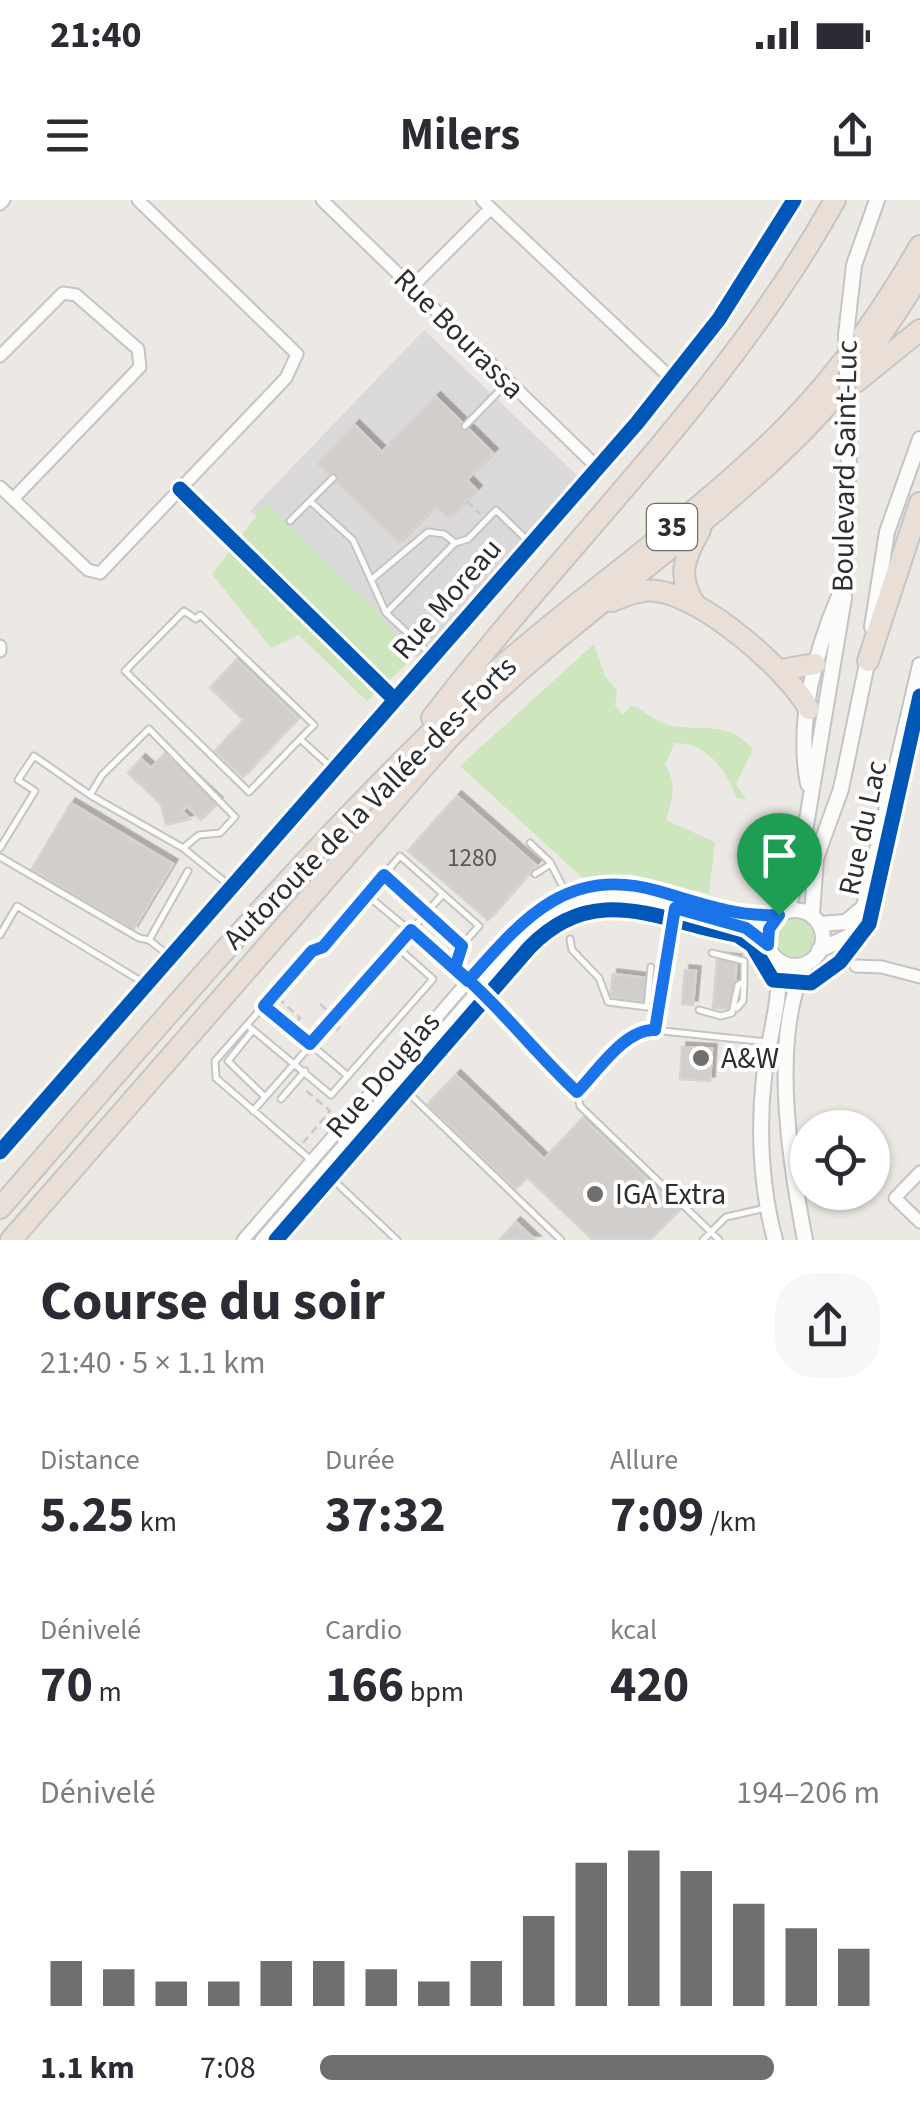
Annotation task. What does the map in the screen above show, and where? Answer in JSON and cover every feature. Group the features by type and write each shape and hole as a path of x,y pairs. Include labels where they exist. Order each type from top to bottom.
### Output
{"highway":[{"path":"388,776 462,679 704,397 776,297 834,200"},
{"name":"Autoroute de la Vallée-des-Forts","path":"0,1208 256,914 388,776 513,657 776,437 854,348 920,246"},
{"name":"Autoroute de la Vallée-des-Forts","path":"11,1240 448,739 512,678 762,470 830,401 867,356 920,275"},
{"path":"830,401 920,330"},
{"path":"868,661 920,503"},
{"path":"696,606 685,587 683,568 710,515"},
{"path":"594,608 646,590 696,606 781,670 809,709"},
{"path":"781,670 815,664"}],"street":[{"path":"0,487 88,570 100,573 286,378 297,354 138,200"},
{"name":"Rue Bourassa","path":"322,200 598,468"},
{"name":"Rue Moreau","path":"0,1152 672,380 745,281 794,200"},
{"name":"Boulevard Saint-Luc","path":"783,913 796,879 809,790 827,714 846,582 850,451 846,335 854,265 877,200"},
{"path":"412,287 486,204 672,380"},
{"path":"0,356 63,293 76,295 138,349 140,368 13,499"},
{"name":"Boulevard Saint-Luc","path":"816,919 816,858 840,789 868,661 884,543 920,439"},
{"path":"809,790 804,764 815,664 846,582"},
{"path":"806,1240 797,1195 787,1079 796,986 805,965 820,950 853,933 865,906 920,665"},
{"name":"Rue Douglas","path":"261,1240 317,1165 468,981 522,921 566,894 613,884 746,928 768,945"},
{"name":"Rue Douglas","path":"243,1240 398,1083 534,928 570,906 627,897 740,915 783,913"},
{"path":"775,1240 762,1112 778,997 778,961 768,945 769,929 783,913 841,924 865,906"},
{"path":"816,919 820,950"},
{"path":"778,961 805,965"},
{"path":"856,966 882,966 920,976"},
{"path":"920,1172 896,1198 920,1222"}],"lane":[{"path":"465,426 507,383"},
{"path":"290,521 333,478"},
{"path":"310,502 354,540 386,612 433,657"},
{"path":"386,612 496,510 532,544"},
{"path":"372,579 428,532 444,534 456,543"},
{"path":"184,612 196,619 200,615 314,726 300,739 250,792 125,671 184,612"},
{"path":"90,794 102,775 149,729 234,817 220,832 198,835 183,848"},
{"path":"300,739 334,770"},
{"path":"0,848 35,790 18,780 34,756 183,848 232,888"},
{"path":"530,843 551,864 566,894"},
{"path":"397,1240 216,1078 214,1061 312,951 323,947 400,856 479,926 462,946 455,968"},
{"path":"0,858 138,938 148,940 171,957"},
{"path":"536,874 551,864"},
{"path":"148,940 188,871"},
{"path":"384,875 462,946"},
{"path":"368,894 455,968 577,1092 580,1106 719,1240"},
{"path":"253,1110 443,894"},
{"path":"655,1030 677,903"},
{"path":"0,935 17,906 146,985"},
{"path":"570,939 572,950 599,978 605,998 614,1005 647,1007 651,967"},
{"path":"247,1025 332,1095 433,979 397,947"},
{"path":"700,1010 721,1016 735,1010 738,985 744,982 744,961 712,953"},
{"path":"264,1006 348,1076"},
{"path":"577,1092 631,1036 644,1029 770,1042"},
{"path":"253,1030 228,1061 265,1097"},
{"path":"280,1099 305,1075"},
{"path":"398,1083 562,1240"},
{"path":"704,1240 726,1217 769,1207"}],"path":[{"path":"466,501 477,511"},
{"path":"278,998 300,1018 294,1025"},
{"path":"320,1004 330,1013"},
{"path":"336,1031 340,1026"},
{"path":"302,1144 330,1111 300,1085 305,1075"}],"shaded area":[{"path":"424,330 581,479 421,661 311,552 296,546 250,511"}],"green space":[{"path":"266,503 376,610 414,657 367,701 299,635 271,648 212,574"},
{"path":"594,644 605,676 617,691 615,706 623,715 631,705 668,725 732,733 753,749 736,784 746,800 737,798 721,768 697,748 675,743 665,765 673,785 666,820 715,842 709,894 630,874 583,878 460,766"},
{"path":"795,917 809,923 815,937 809,951 795,957 781,951 775,937 781,923"}],"building":[{"path":"436,397 493,453 467,480 477,490 449,519 436,506 399,543 318,464 355,425 382,452"},
{"path":"237,660 298,718 243,777 215,751 244,720 210,688"},
{"path":"166,753 218,802 201,820 187,806 182,811 190,819 166,825 161,804 128,773 141,759 151,768"},
{"path":"457,796 536,865 488,920 408,851"},
{"path":"71,803 173,864 133,930 32,869"},
{"path":"717,957 737,959 733,1009 713,1008"},
{"path":"685,970 696,971 693,1005 682,1004"},
{"path":"613,974 647,978 644,1002 610,998"},
{"path":"682,1047 712,1049 710,1081 680,1079"},
{"path":"456,1075 544,1159 583,1118 679,1210 649,1240 593,1240 527,1177 515,1189 427,1105"},
{"path":"516,1222 535,1240 500,1240"}],"cycle path":[{"path":"0,1152 637,423 719,319 794,200"},
{"path":"180,489 395,700"},
{"name":"Rue du Lac","path":"276,1240 529,948 554,927 579,915 604,910 655,915 737,935 752,945 773,980 811,983 840,962 869,924 920,696"}],"place":[{"name":"A&W","path":"701,1058"},
{"name":"IGA Extra","path":"595,1194"}],"route":[{"path":"779,915 751,917 634,885 596,885 560,896 530,914 468,981 411,930 310,1044 264,1006 312,951 323,947 384,875 462,946 455,968 463,975 468,981 484,999 544,1057 560,1077 577,1092 636,1032 655,1030 662,965 675,908 746,928 768,945 769,929 779,915"}]}
